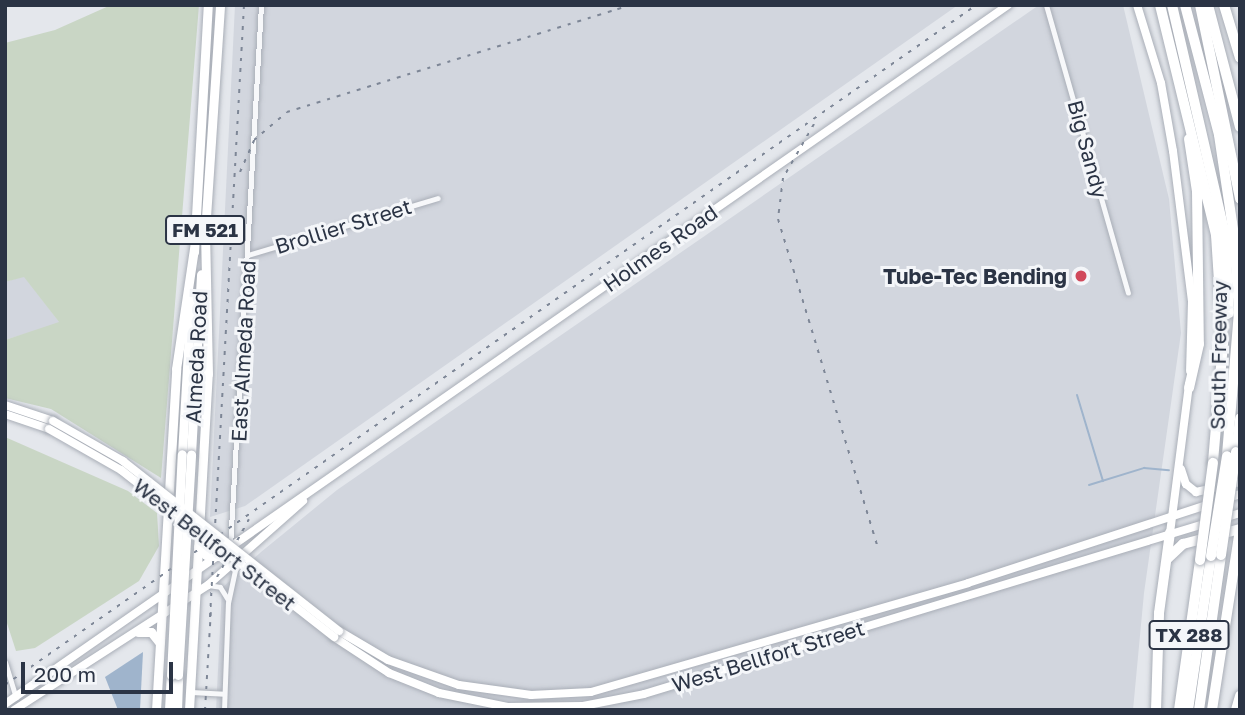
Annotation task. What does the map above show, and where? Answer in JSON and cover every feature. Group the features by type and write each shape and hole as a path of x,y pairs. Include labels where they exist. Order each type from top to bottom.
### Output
{"highway":[{"name":"South Freeway","path":"1160,5 1216,235 1222,308 1220,410 1179,710"},
{"path":"1172,5 1225,236 1228,383 1220,410"},
{"path":"1179,5 1219,135"},
{"path":"1185,5 1219,135 1234,236 1239,312 1231,454 1188,710"},
{"path":"1194,5 1225,123"},
{"path":"1200,5 1240,199"},
{"path":"1208,5 1240,127"},
{"path":"1224,5 1240,58"},
{"path":"1181,86 1199,233 1199,344 1189,388"},
{"path":"1231,454 1240,418"},
{"path":"1165,564 1184,544 1240,529"},
{"name":"TX 288","path":"1212,710 1240,529"},
{"path":"1156,710 1165,564 1170,533"},
{"path":"1199,710 1216,555"},
{"path":"1236,710 1240,696"}],"main road":[{"name":"Almeda Road","path":"177,710 175,675 208,5"},
{"name":"Almeda Road","path":"186,454 220,5"},
{"name":"Holmes Road","path":"5,704 1011,5"},
{"path":"1138,5 1161,83 1192,301 1189,388 1170,533"},
{"path":"189,710 208,353 205,229"},
{"path":"156,710 176,369 194,249"},
{"name":"West Bellfort Street","path":"5,405 123,461 336,634 389,673 434,692 530,708 630,698 1240,513"},
{"name":"West Bellfort Street","path":"5,414 51,425"},
{"path":"1181,462 1183,479 1196,492 1240,482"},
{"path":"170,470 202,472"},
{"name":"Holmes Road","path":"18,709 208,585 236,564 324,483"},
{"name":"West Bellfort Street","path":"336,634 420,673 472,688 531,695 618,687 807,631 1240,494"},
{"path":"198,547 206,555 219,556"},
{"path":"1054,554 1057,567"},
{"path":"807,631 810,643"},
{"path":"138,632 151,632 160,645"},
{"path":"160,645 166,636 177,633 194,648"},
{"name":"Almeda Road","path":"169,710 175,675"},
{"path":"18,709 41,679"},
{"path":"530,708 531,695"},
{"path":"6,710 16,697"}],"street":[{"name":"East Almeda Road","path":"230,549 261,5"},
{"name":"Big Sandy","path":"1046,5 1128,293"},
{"name":"Brollier Street","path":"248,255 438,198"},
{"path":"232,529 247,536"},
{"path":"223,710 228,603 236,564"},
{"path":"208,585 223,588 228,603"},
{"path":"5,662 16,697"},
{"path":"191,692 224,694"}],"shaded area":[{"path":"235,5 958,5 245,506 210,517"},
{"path":"1039,5 1123,5 1169,199 1181,333 1144,593 1133,710 216,710 222,588 261,552 337,490"},
{"path":"24,276 60,323 5,340 5,282"}],"green space":[{"path":"111,5 199,5 161,478 51,409 5,398 5,340 59,322 24,277 5,282 5,43 55,30"},
{"path":"5,437 128,491 157,513 159,546 139,581 35,648 16,651 5,617"}],"water":[{"path":"143,652 140,710 118,710 105,677"}],"waterway":[{"path":"1077,395 1103,481"},
{"path":"1089,485 1144,468 1169,470"}],"railway":[{"path":"210,617 244,5"},
{"path":"240,172 254,140 287,112 631,5"},
{"path":"5,685 976,5"},
{"path":"814,124 783,178 778,219 878,549"},
{"path":"217,577 249,519"},
{"path":"205,710 211,608"}],"place":[{"name":"Tube-Tec Bending","path":"1081,276"}]}
